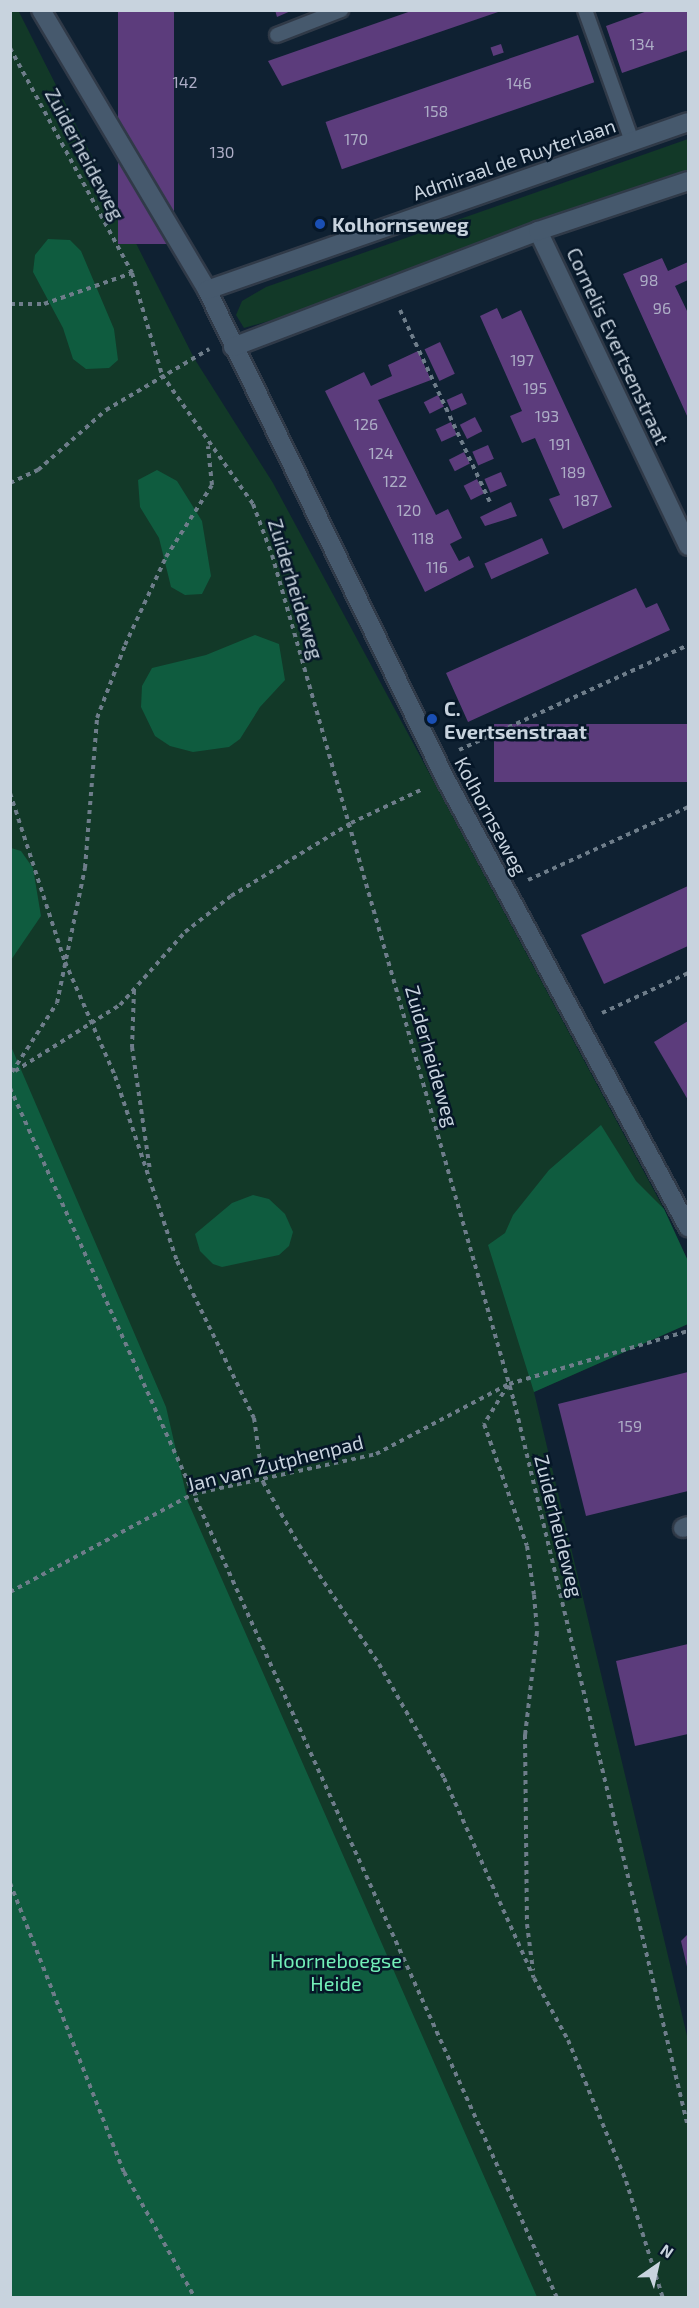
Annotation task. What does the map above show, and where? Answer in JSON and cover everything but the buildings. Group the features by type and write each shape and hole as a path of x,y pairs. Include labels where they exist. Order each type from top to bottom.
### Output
{"street":[{"name":"Kolhornseweg","path":"41,10 207,290 230,343 445,778 688,1227"},
{"name":"Admiraal de Ruyterlaan","path":"207,290 688,122"},
{"path":"230,343 390,287 538,231 688,181"},
{"name":"Cornelis Evertsenstraat","path":"538,231 686,536"}],"lane":[{"path":"277,35 341,10"},
{"name":"Admiraal de Ruyterlaan","path":"585,10 632,141"}],"path":[{"name":"Zuiderheideweg","path":"10,48 132,273 162,375 208,444 253,504 351,824 508,1384 688,2127"},
{"path":"10,304 44,304 132,273"},
{"path":"390,287 491,504"},
{"path":"10,483 38,470 106,410 162,375 230,343"},
{"path":"11,1073 57,1003 85,868 97,718 125,645 166,557 213,485 208,444"},
{"path":"436,760 688,645"},
{"path":"11,1073 120,1005 185,932 273,868 351,824 445,778"},
{"path":"10,793 65,962 92,1022 151,1176 177,1261 254,1418 263,1482 299,1545 379,1664 444,1778 534,1978 568,2040 617,2159 663,2298"},
{"path":"505,890 688,807"},
{"path":"578,1024 688,973"},
{"path":"135,988 132,1047 151,1176"},
{"path":"10,1088 557,2298"},
{"name":"Jan van Zutphenpad","path":"10,1592 193,1494 263,1482 376,1454 508,1384 688,1331"},
{"path":"508,1384 484,1425 527,1546 534,1595 537,1632 525,1735 527,1924 534,1978"},
{"path":"10,1883 124,2172 195,2298"}],"green space":[{"name":"Hoorneboegse Heide","path":"18,10 194,358 273,483 664,1209 688,1261 688,1324 534,1392 688,2040 688,2297 11,2298 10,11"},
{"path":"688,139 688,173 297,313 244,328 236,315 242,301 266,287"},
{"path":"48,239 70,240 81,251 114,329 118,360 109,368 86,369 73,359 63,328 33,272 35,255"},
{"path":"157,470 177,481 202,521 211,576 202,594 185,595 171,587 159,538 140,507 138,480"},
{"path":"255,635 279,644 285,680 260,707 240,739 229,747 193,752 170,746 155,736 141,707 142,686 152,668 206,655"},
{"path":"11,848 21,851 33,868 41,916 11,960"},
{"path":"10,1044 166,1407 188,1502 537,2297 11,2297"},
{"path":"601,1125 636,1181 664,1209 688,1261 688,1324 534,1392 488,1245 505,1233 513,1215 549,1170"},
{"path":"253,1195 269,1199 285,1214 293,1232 289,1246 279,1255 222,1267 213,1264 200,1251 195,1234 232,1203"}],"place":[{"name":"Kolhornseweg","path":"320,224"},
{"name":"C. Evertsenstraat","path":"432,719"}]}
